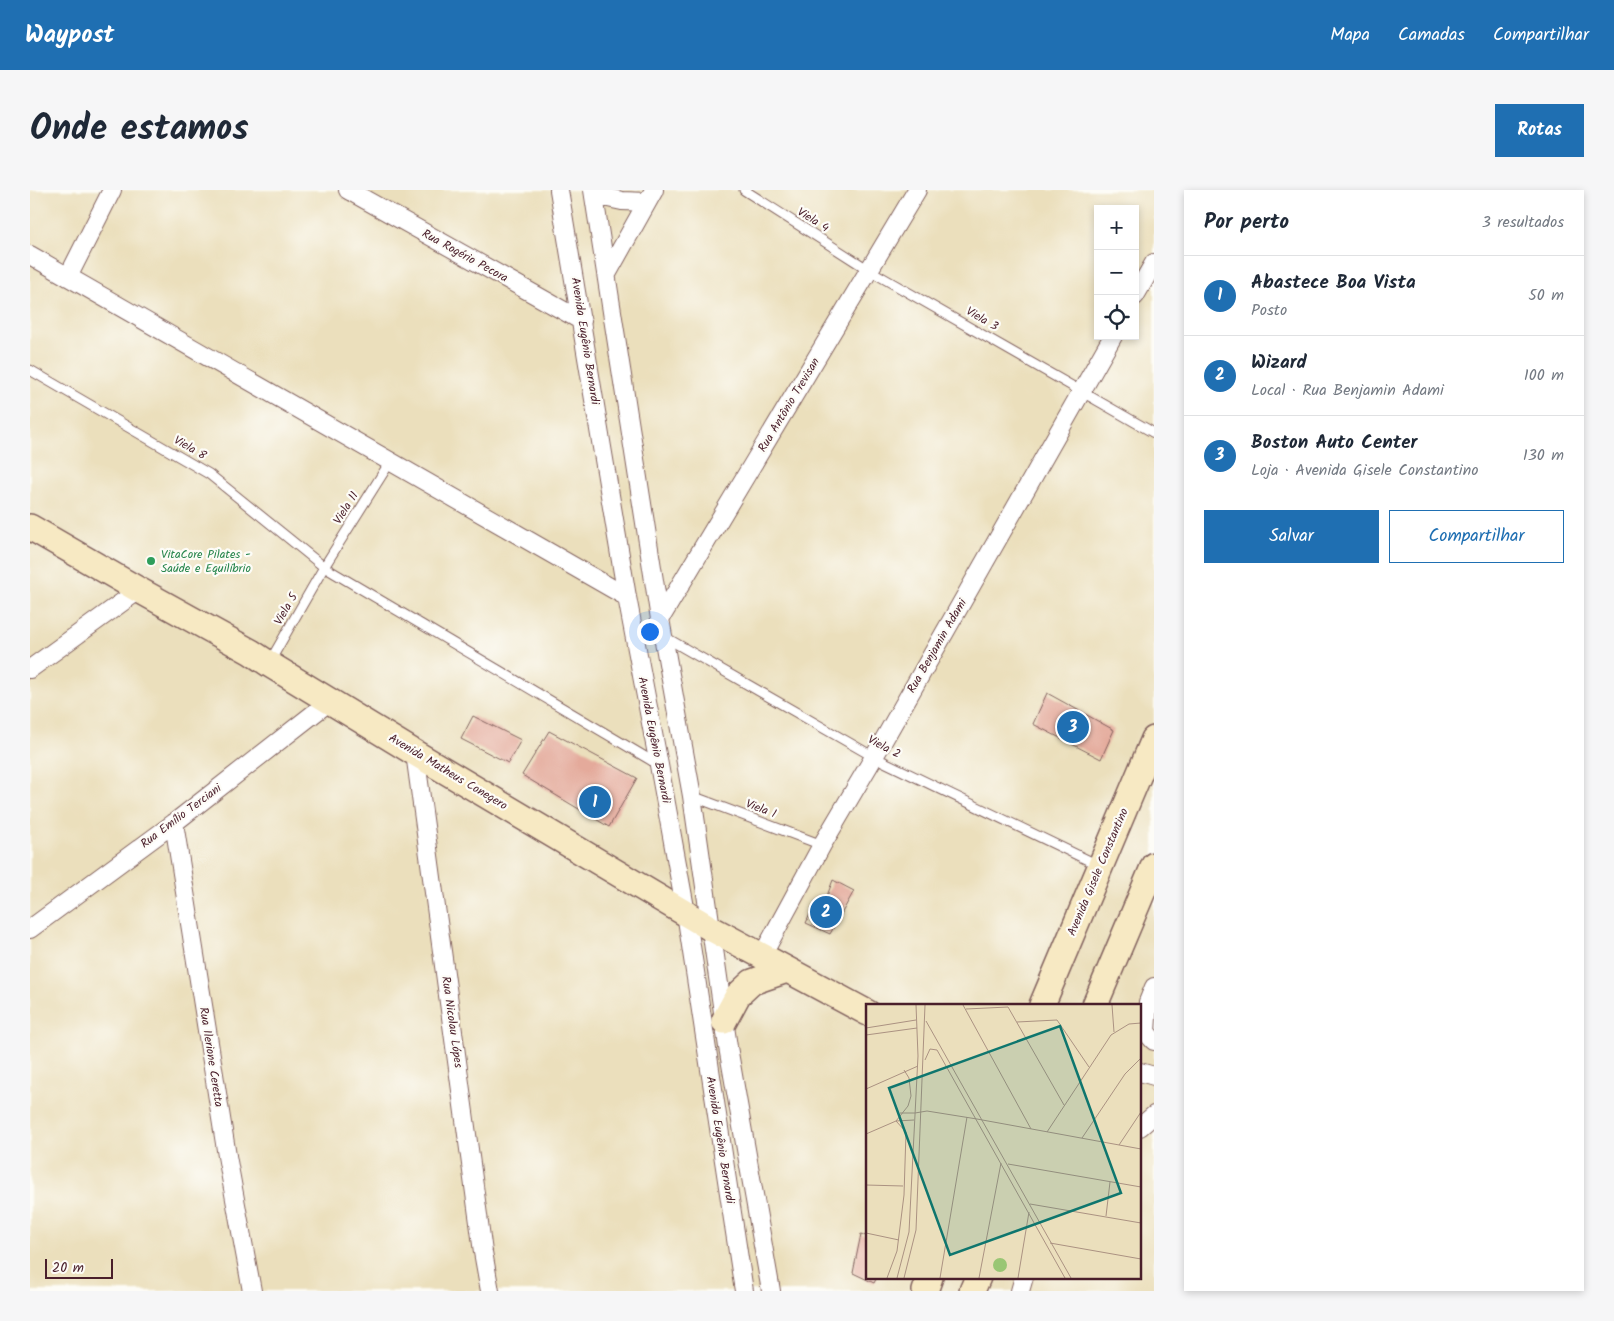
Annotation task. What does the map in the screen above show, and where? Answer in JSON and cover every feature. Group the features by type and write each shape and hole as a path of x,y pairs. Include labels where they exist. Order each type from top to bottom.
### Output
{"main road":[{"name":"Avenida Matheus Conegero","path":"30,526 139,590 251,652 415,753 710,928 866,1012"},
{"name":"Avenida Gisele Constantino","path":"1042,1004 1154,739"},
{"path":"1095,1004 1154,865"},
{"path":"724,1021 738,995 752,982 788,970"},
{"path":"925,1291 930,1278"},
{"path":"972,1291 978,1278"}],"street":[{"path":"68,277 112,190"},
{"name":"Rua Rogério Pecora","path":"348,190 582,321"},
{"name":"Avenida Eugênio Bernardi","path":"559,190 627,597 660,765 686,913 744,1291"},
{"name":"Rua Antônio Trevisan","path":"661,627 918,190"},
{"path":"593,193 622,201 651,196"},
{"name":"Avenida Eugênio Bernardi","path":"593,193 661,627 692,796 724,1021 771,1291"},
{"path":"607,274 651,196"},
{"path":"30,255 627,597"},
{"path":"1136,295 1154,263"},
{"name":"Rua Benjamin Adami","path":"762,956 822,845 874,757 1110,340"},
{"path":"30,669 139,590"},
{"name":"Rua Emílio Terciani","path":"30,929 174,823 330,701"},
{"name":"Rua Nicolau Lópes","path":"415,753 490,1291"},
{"name":"Rua Ilerione Ceretta","path":"174,823 227,1156 252,1291"},
{"path":"1154,987 1148,1002 1146,1032 1154,1042"},
{"path":"1020,1291 1024,1278"}],"lane":[{"name":"Viela 4","path":"744,190 870,270"},
{"name":"Viela 3","path":"870,270 1154,433"},
{"name":"Viela 8","path":"30,370 209,474 324,567 660,765"},
{"name":"Viela 11","path":"324,567 390,462"},
{"name":"Viela 5","path":"269,664 324,567"},
{"name":"Viela 2","path":"661,627 874,757 1100,867"},
{"name":"Viela 1","path":"692,796 822,845"}],"building":[{"path":"1047,693 1114,730 1101,759 1033,724"},
{"path":"473,716 521,740 508,763 461,739"},
{"path":"549,731 637,778 609,827 522,775"},
{"path":"833,880 854,891 830,934 806,923 816,901 825,901"},
{"path":"861,1234 866,1236 866,1278 876,1278 874,1283 853,1273"}],"place":[{"name":"VitaCore Pilates - Saúde e Equilíbrio","path":"151,561"},
{"name":"Boston Auto Center","path":"1073,727"},
{"name":"Abastece Boa Vista","path":"595,802"},
{"name":"Wizard","path":"826,912"}]}
